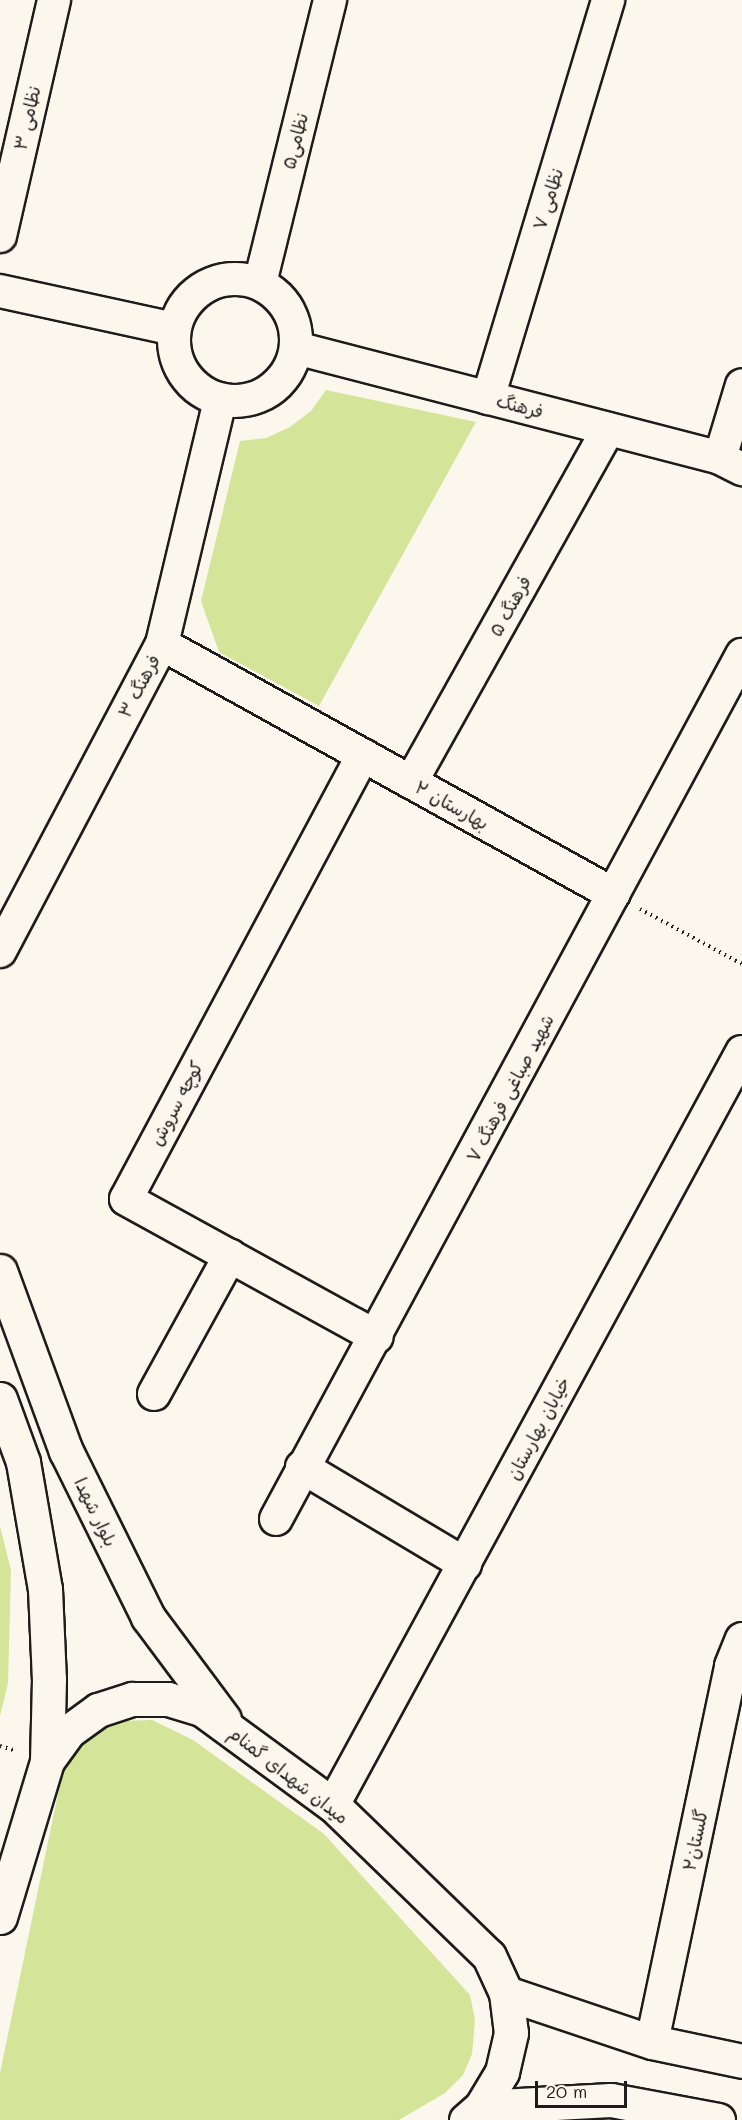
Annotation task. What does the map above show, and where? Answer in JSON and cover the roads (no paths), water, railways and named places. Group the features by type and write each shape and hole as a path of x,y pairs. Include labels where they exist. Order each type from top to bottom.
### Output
{"main road":[{"name":"بلوار شهدا","path":"0,1272 66,1451 148,1617 232,1730"},
{"path":"0,1399 23,1462 45,1589 49,1679 47,1761"},
{"name":"میدان شهدای گمنام","path":"0,1917 10,1853 47,1761 69,1731 98,1710 132,1699 168,1699 203,1710 333,1805 489,1956 506,1993 511,2033 502,2072 474,2113"},
{"path":"506,1993 652,2042 742,2061"},
{"path":"474,2113 611,2100 718,2120"}],"street":[{"name":"نظامی ۳","path":"0,236 54,0"},
{"name":"نظامی۵","path":"260,283 330,0"},
{"name":"نظامی ۷","path":"488,398 608,0"},
{"path":"242,278 260,283 276,294 289,309 295,328 296,348 290,367 269,390 241,401 220,400 196,387 179,365 174,329 181,311 206,285 242,278"},
{"path":"0,291 174,329"},
{"name":"فرهنگ","path":"296,348 608,429 731,464"},
{"path":"731,464 742,385"},
{"name":"فرهنگ ۳","path":"0,951 162,644 220,400"},
{"name":"فرهنگ ۵","path":"411,782 608,429"},
{"name":"بهارستان ۲","path":"162,644 613,894"},
{"name":"شهید صباغی فرهنگ ۷","path":"276,1519 302,1467 377,1337 742,655"},
{"name":"کوچه سروش","path":"363,755 126,1199 377,1337"},
{"name":"خیابان بهارستان","path":"333,1805 741,1054"},
{"path":"154,1394 230,1256"},
{"path":"302,1467 465,1564"},
{"name":"گلستان۲","path":"652,2042 731,1666 742,1639"}]}
